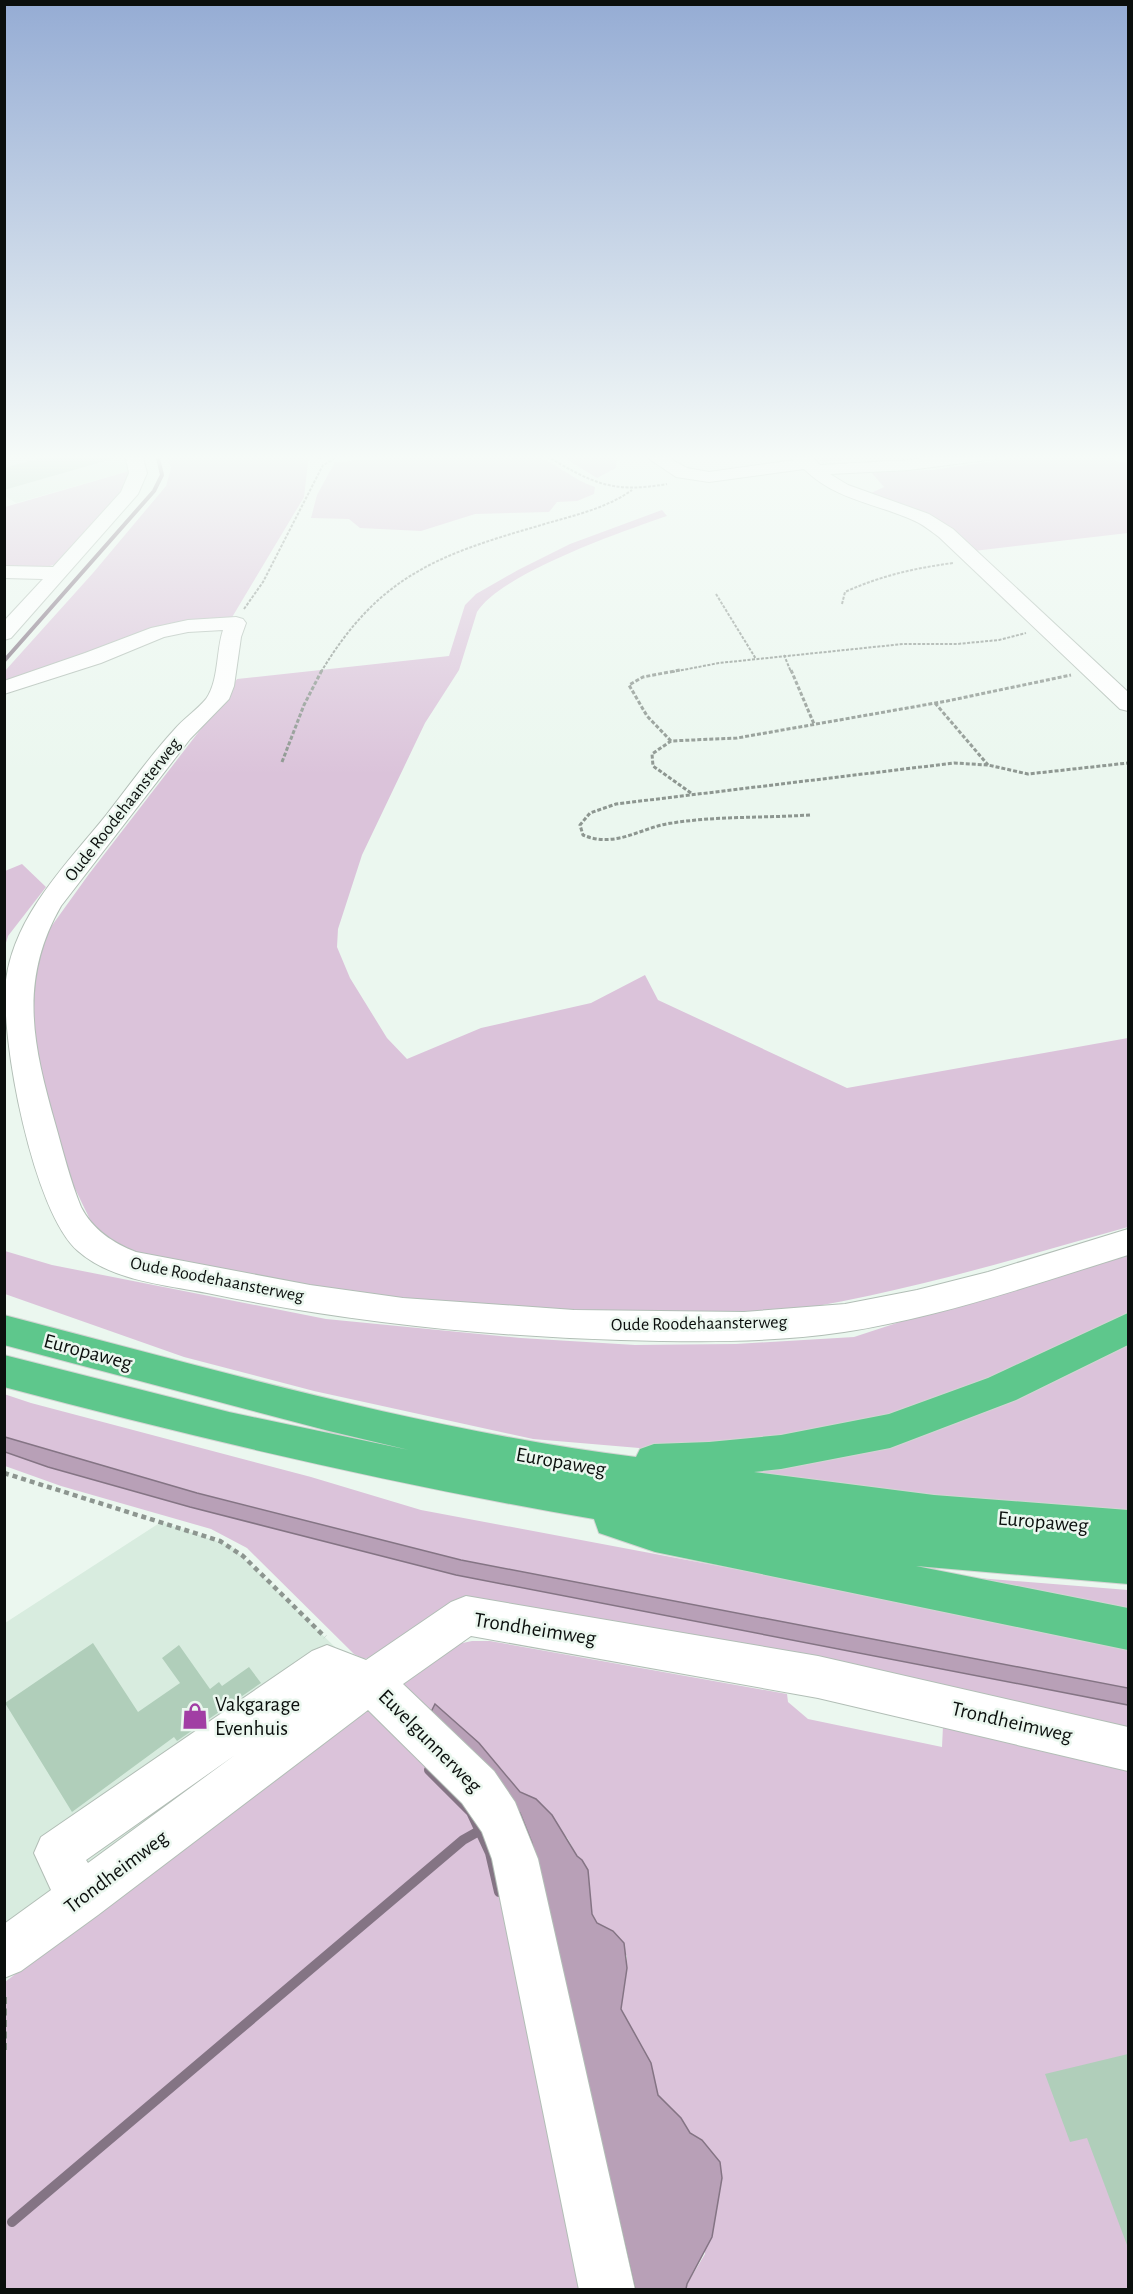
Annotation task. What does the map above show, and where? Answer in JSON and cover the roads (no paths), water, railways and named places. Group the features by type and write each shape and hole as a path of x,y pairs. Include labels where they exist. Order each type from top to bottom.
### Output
{"highway":[{"path":"584,1468 781,1452 890,1431 991,1393 1128,1328"},
{"name":"Europaweg","path":"4,1330 329,1415 439,1440 584,1468 934,1513 1128,1528"},
{"name":"Europaweg","path":"4,1371 306,1446 719,1521 941,1550 1128,1565"},
{"path":"495,1482 655,1533 942,1589 1128,1629"}],"street":[{"path":"4,633 68,561"},
{"path":"975,561 1128,704"},
{"path":"4,572 58,573"},
{"name":"Oude Roodehaansterweg","path":"4,688 93,658 158,632 188,626 236,623 231,638 223,686 218,699 182,734 49,904 34,930 24,958 20,1014 31,1090 58,1191 77,1228 99,1249 134,1265 278,1294 368,1308 519,1321 697,1327 800,1323 885,1311 1008,1280 1128,1242"},
{"name":"Trondheimweg","path":"4,1954 81,1898 57,1852 327,1665 370,1682 466,1616 818,1677 1128,1749"},
{"name":"Euvelgunnerweg","path":"370,1682 478,1787 499,1818 508,1838 515,1859 607,2289"}],"waterway":[{"path":"4,661 92,561"},
{"path":"429,1770 471,1812 490,1853 499,1892"},
{"path":"12,2222 463,1840 479,1831"}],"place":[{"name":"Vakgarage Evenhuis","path":"195,1716"}]}
